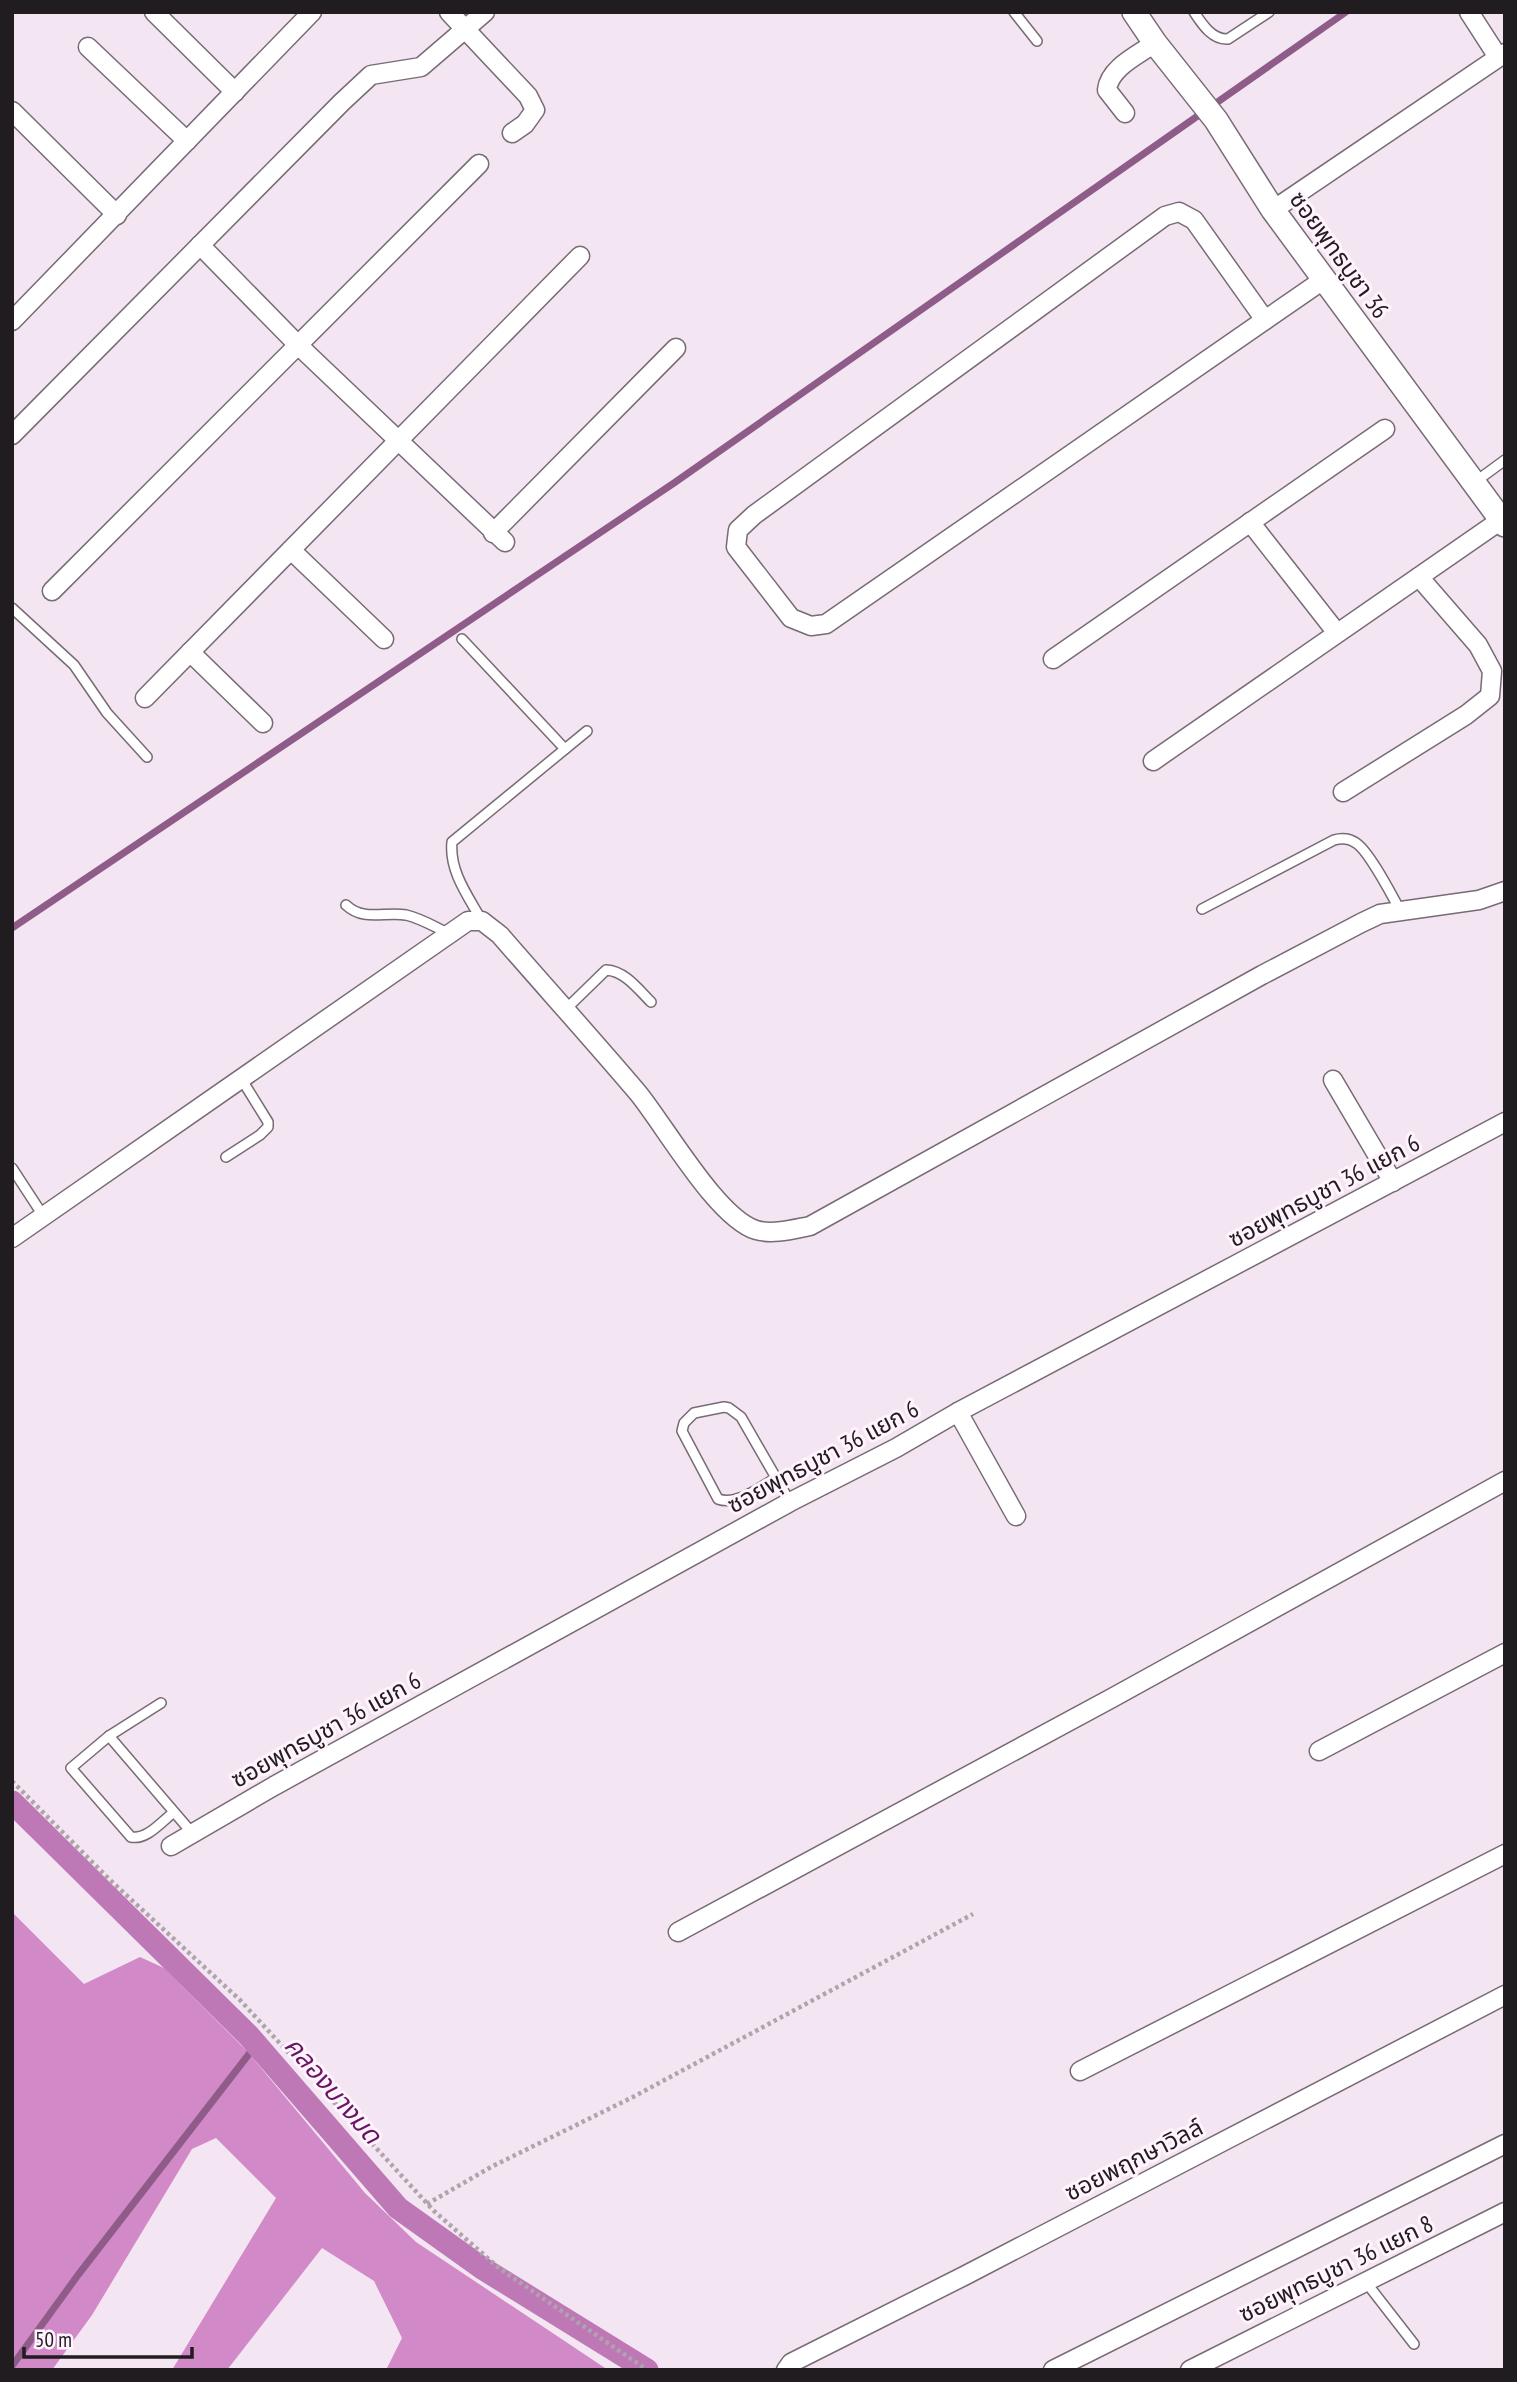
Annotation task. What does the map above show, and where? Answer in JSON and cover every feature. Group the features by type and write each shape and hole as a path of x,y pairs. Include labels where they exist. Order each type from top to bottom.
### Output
{"street":[{"path":"154,12 235,92"},
{"path":"12,321 312,12"},
{"path":"449,12 528,96 535,110 525,124 512,133"},
{"path":"12,435 371,75 421,67 485,12"},
{"path":"1273,210 1502,55 1469,12"},
{"name":"ซอยพุทธบูชา 36","path":"1137,13 1155,43 1216,120 1273,210 1323,280 1503,523"},
{"path":"1125,113 1108,90 1108,82 1113,74 1155,43"},
{"path":"88,47 187,141"},
{"path":"12,111 117,215"},
{"path":"52,591 479,164"},
{"path":"1265,320 1194,220 1179,212 1165,216 754,515 738,530 736,547 791,618 811,626 826,624 1323,280"},
{"path":"200,246 298,345 499,537 676,348"},
{"path":"145,698 580,256"},
{"path":"1053,659 1385,429"},
{"path":"1250,522 1337,634"},
{"path":"1153,761 1419,577 1503,523"},
{"path":"291,550 384,639"},
{"path":"1343,792 1466,715 1490,695 1492,671 1478,645 1419,577"},
{"path":"190,652 263,723"},
{"path":"12,1238 468,921 482,921 500,935 639,1095 711,1194 737,1218 757,1230 784,1231 810,1226 1262,975 1370,918 1400,910 1479,900 1505,891"},
{"path":"1333,1080 1392,1182"},
{"name":"ซอยพุทธบูชา 36 แยก 6","path":"171,1846 274,1786 790,1502 1505,1122"},
{"path":"958,1412 1016,1516"},
{"path":"678,1932 1505,1482"},
{"path":"1319,1751 1505,1653"},
{"path":"1080,2071 1505,1854"},
{"name":"ซอยพฤกษาวิลล์","path":"786,2370 791,2362 1505,1995"},
{"path":"1053,2370 1505,2144"},
{"name":"ซอยพุทธบูชา 36 แยก 8","path":"1190,2370 1505,2212"}],"lane":[{"path":"1014,12 1037,41"},
{"path":"1194,12 1201,23 1222,40 1228,39 1269,12"},
{"path":"1474,483 1505,460"},
{"path":"12,608 74,665 107,713 147,757"},
{"path":"462,639 565,749"},
{"path":"482,921 456,873 451,853 452,842 587,731"},
{"path":"1202,909 1342,838 1356,843 1364,851 1400,910"},
{"path":"346,905 358,914 368,916 390,913 409,916 448,933"},
{"path":"565,1010 606,970 616,971 631,981 651,1002"},
{"path":"226,1157 268,1127 268,1122 242,1080"},
{"path":"12,1168 44,1217"},
{"path":"776,1478 734,1500 725,1502 718,1499 682,1431 684,1423 694,1413 729,1408 741,1417 790,1502"},
{"path":"161,1703 109,1736 71,1768 131,1837 146,1835 173,1813"},
{"path":"109,1736 192,1833"},
{"path":"1365,2281 1414,2344"}],"path":[{"path":"12,1781 110,1880 240,2000 427,2204 499,2268 648,2370"},
{"path":"427,2204 491,2167 634,2097 973,1914"}],"shaded area":[{"path":"12,1912 84,1984 140,1957 164,1968 247,2051 365,2193 416,2242 608,2370 386,2370 402,2338 374,2281 322,2248 227,2370 172,2370 276,2198 216,2138 192,2149 92,2315 52,2370 12,2370"}],"waterway":[{"path":"12,928 674,483 1346,12"},
{"name":"คลองบางมด","path":"12,1802 249,2036 398,2208 482,2268 647,2370"},
{"path":"12,2366 78,2275 256,2045"}]}
